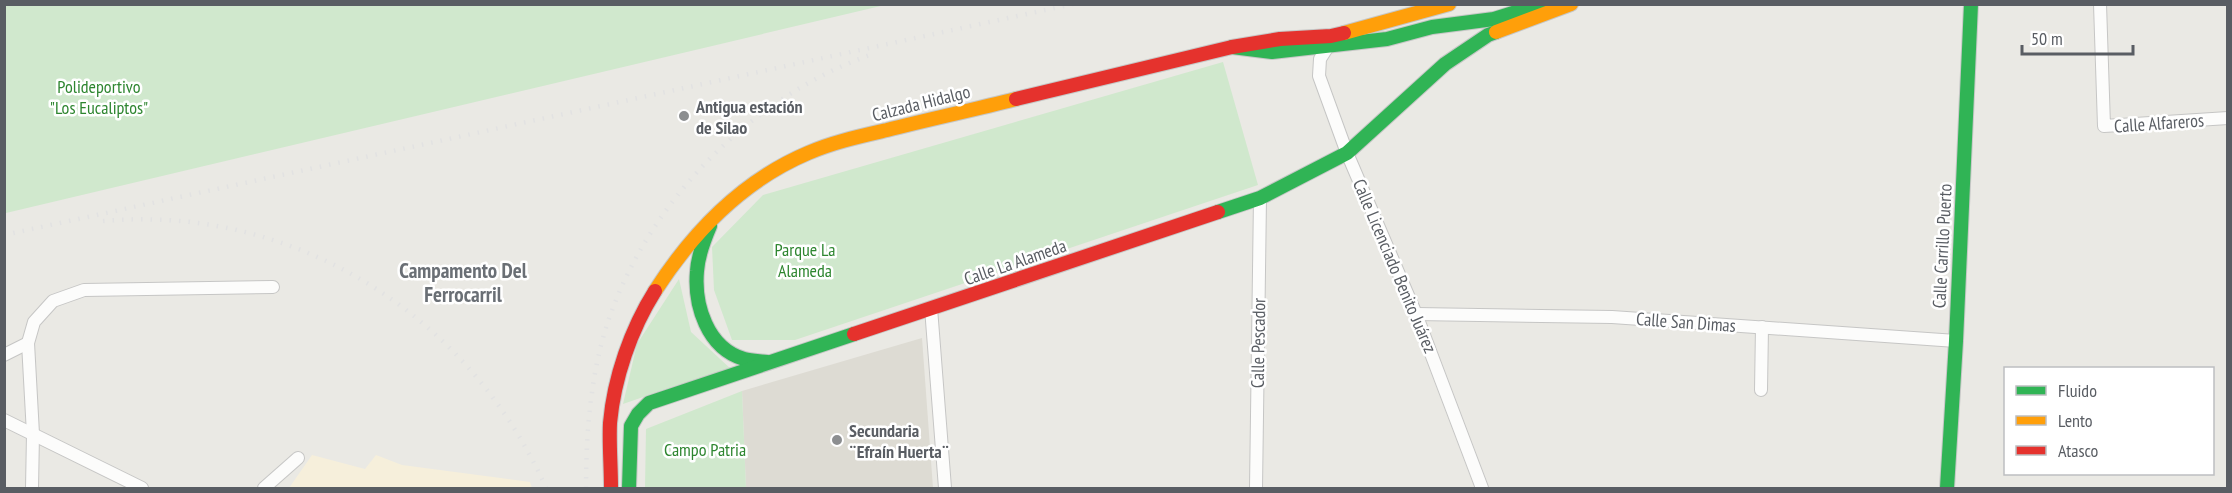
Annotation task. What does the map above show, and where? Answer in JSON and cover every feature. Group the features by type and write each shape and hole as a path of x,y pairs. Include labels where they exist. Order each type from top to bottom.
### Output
{"street":[{"name":"Calzada Hidalgo","path":"611,489 610,418 617,379 629,342 650,300 693,237 721,207 774,168 803,154 886,130 1232,48 1280,39 1331,36 1449,4"},
{"path":"1232,48 1272,52 1387,39 1432,27 1494,19 1544,7 1571,4"},
{"name":"Calle Carrillo Puerto","path":"1947,489 1971,4"},
{"name":"Calle Alfareros","path":"2100,4 2104,126 2228,118"},
{"name":"Calle La Alameda","path":"631,426 638,414 649,403 1260,198 1347,153 1445,64 1488,35 1544,7"},
{"name":"Calle Licenciado Benito Juárez","path":"1329,45 1320,59 1320,76 1347,153 1416,314 1482,489"},
{"name":"Calle Pescador","path":"1256,489 1260,198"},
{"path":"721,207 702,240 696,264 696,288 701,312 711,339 730,354 756,362 775,362"},
{"path":"32,489 33,434 28,343 34,322 53,301 84,290 273,287"},
{"path":"932,309 945,489"},
{"name":"Calle San Dimas","path":"1416,314 1612,317 1956,341"},
{"path":"1761,390 1762,327"},
{"path":"4,355 28,343"},
{"path":"610,418 631,426 629,489"},
{"path":"4,420 142,489"},
{"path":"264,489 298,458"}],"shaded area":[{"name":"Secundaria ¨Efraín Huerta¨","path":"922,338 933,488 746,488 742,391"},
{"path":"312,455 365,469 376,455 402,465 530,482 532,488 289,488"}],"green space":[{"name":"Polideportivo \"Los Eucaliptos\"","path":"4,5 885,5 6,213 4,204"},
{"name":"Parque La Alameda","path":"1223,62 1258,185 795,340 732,340 714,290 712,247 763,195"},
{"path":"679,279 691,332 733,371 675,386 623,404 637,344"},
{"name":"Campo Patria","path":"742,391 746,488 645,488 646,429"}],"railway":[{"path":"4,235 1073,4"},
{"path":"586,488 590,409 600,350 622,285 645,242 673,201 706,163 743,129 782,99 825,74 870,55"},
{"path":"103,221 174,220 242,231 307,252 367,283 422,323 471,371 513,426 546,488"}],"traffic: fast":[{"path":"1232,47 1272,52 1387,39 1432,27 1494,19 1541,4"},
{"path":"1947,488 1971,4"},
{"path":"1218,212 1260,198 1347,153 1445,64 1496,32"},
{"path":"710,226 700,253 697,271 698,298 706,324 712,335 731,353 747,360 767,362"},
{"path":"629,488 631,426 638,414 649,403 854,334"}],"traffic: slow":[{"path":"1344,33 1449,4"},
{"path":"1496,32 1571,4"},
{"path":"655,291 686,248 721,210 741,193 784,165 818,149 847,140 1016,99"}],"traffic: jam":[{"path":"1016,99 1232,47 1280,39 1344,33"},
{"path":"854,334 1218,212"},
{"path":"611,488 610,423 615,389 631,338 655,291"}],"place":[{"name":"Antigua estación de Silao","path":"684,116"},
{"name":"Secundaria ¨Efraín Huerta¨","path":"837,440"}],"district":[{"name":"Campamento Del Ferrocarril","path":"463,282"}]}
